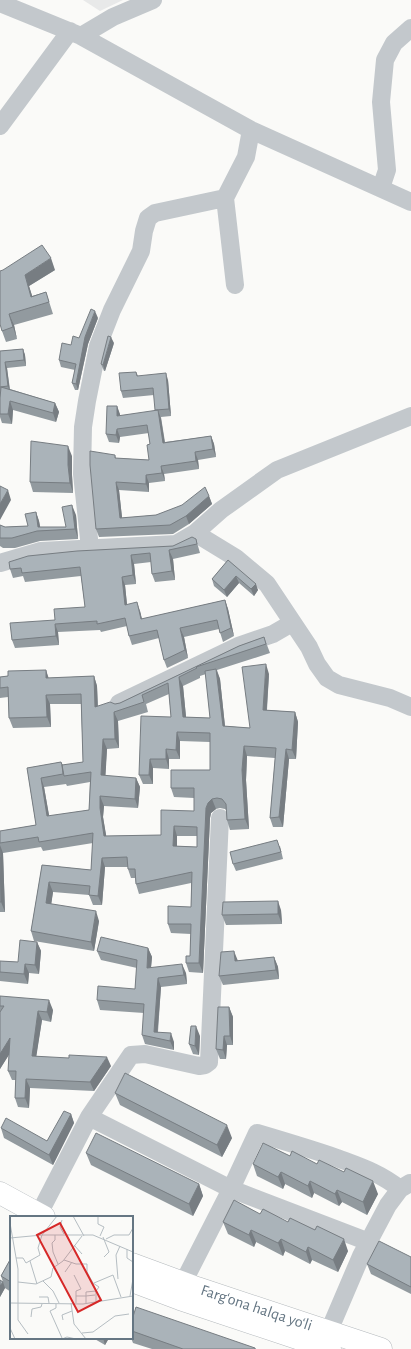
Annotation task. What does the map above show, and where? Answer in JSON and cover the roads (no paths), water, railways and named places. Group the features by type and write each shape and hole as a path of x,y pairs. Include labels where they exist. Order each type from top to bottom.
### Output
{"highway":[{"path":"0,1193 41,1216"},
{"path":"0,1210 12,1216"},
{"name":"Farg‘ona halqa yo‘li","path":"133,1264 330,1340"},
{"name":"Farg‘ona halqa yo‘li","path":"133,1281 180,1299 330,1340 381,1349"}],"street":[{"path":"0,126 76,34 153,0"},
{"path":"0,3 76,34 251,130 411,202"},
{"path":"381,188 388,170 381,102 385,60 394,43 411,28"},
{"path":"235,285 225,198 246,157 251,130"},
{"path":"90,548 82,474 83,427 98,346 112,310 140,252 148,218 155,213 225,198"},
{"path":"0,563 41,551 176,544 195,533 221,510 277,470 411,416"},
{"path":"195,533 236,558 267,584 309,647 317,664 327,678 340,685 390,698 411,707"},
{"path":"119,703 238,646 273,634 292,623"},
{"path":"41,1216 89,1117 131,1055 145,1054 199,1066 205,1066 209,1062 220,818"},
{"path":"89,1117 231,1189 369,1242"},
{"path":"183,1283 258,1133 374,1171 387,1179 406,1186 388,1205 361,1256 330,1340"}]}
